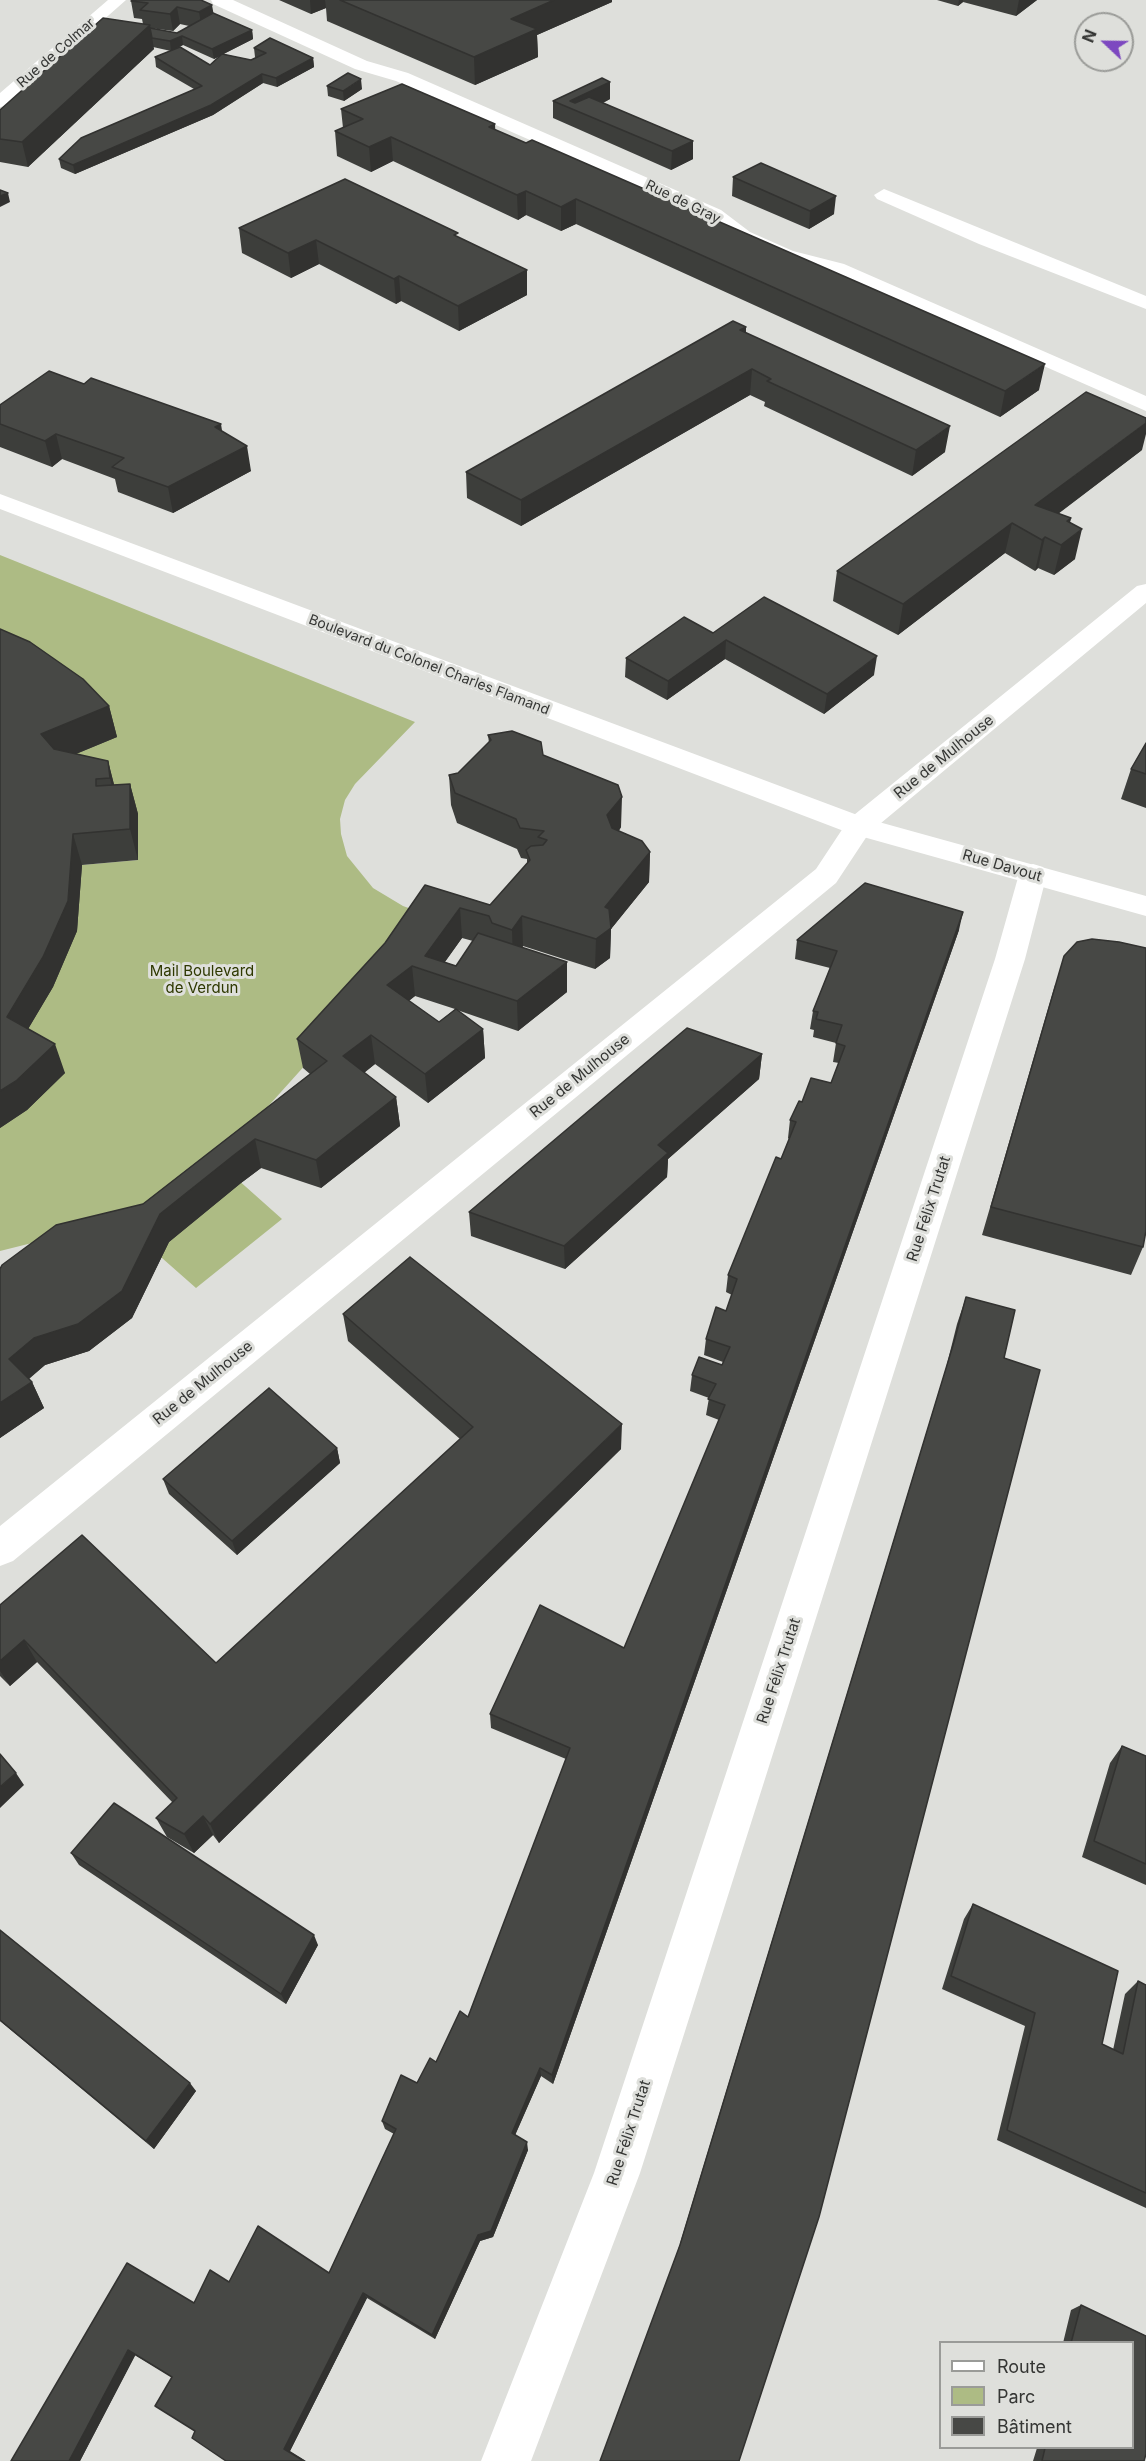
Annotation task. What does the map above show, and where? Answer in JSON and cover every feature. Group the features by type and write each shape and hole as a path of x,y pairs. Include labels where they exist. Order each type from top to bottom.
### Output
{"street":[{"name":"Rue de Colmar","path":"0,102 114,1"},
{"name":"Rue de Gray","path":"218,1 361,65 402,77 714,214 743,236 775,250 837,268 1146,404"},
{"path":"884,195 986,240 1146,303"},
{"name":"Boulevard du Colonel Charles Flamand","path":"0,501 448,673 859,826"},
{"name":"Rue de Mulhouse","path":"0,1549 826,876 859,826 1146,591"},
{"name":"Rue Davout","path":"859,826 1146,906"},
{"name":"Rue Félix Trutat","path":"506,2461 617,2173 1010,959 1033,874"}],"green space":[{"name":"Mail Boulevard de Verdun","path":"0,555 415,722 355,784 345,800 340,819 341,834 347,856 373,888 403,906 428,915 388,973 218,1162 282,1219 196,1288 120,1221 0,1251 0,1128 18,1046 82,865 138,860 49,765 116,737 0,655"}],"building":[{"path":"132,0 201,0 212,5 199,12 177,7 170,14 140,10 148,3"},
{"path":"340,0 554,0 511,19 537,29 474,57"},
{"path":"213,13 252,30 212,49 182,36 170,41 152,38 150,28 177,33"},
{"path":"103,18 150,25 22,142 0,139 0,110"},
{"path":"270,38 313,58 276,78 262,74 211,105 73,165 59,159 81,138 202,86 155,57 180,47 210,65 222,54 251,60 266,53 254,48"},
{"path":"348,73 361,79 343,91 327,86"},
{"path":"602,78 610,82 570,101 575,103 589,97 693,141 672,151 553,101"},
{"path":"402,84 495,124 489,127 526,143 532,140 1045,364 1005,391 576,199 561,207 526,191 517,195 391,137 369,147 335,131 363,119 341,109"},
{"path":"761,163 836,196 810,211 733,177"},
{"path":"345,179 458,233 454,235 527,270 458,306 399,276 394,279 316,240 288,253 239,228"},
{"path":"0,190 8,193 0,196"},
{"path":"733,321 746,327 740,330 950,426 916,450 767,381 771,379 752,369 521,500 466,472"},
{"path":"49,371 84,384 91,378 221,424 215,427 247,446 168,487 112,467 124,458 56,434 45,441 0,424 0,405"},
{"path":"1086,392 1146,418 1146,423 1035,505 1071,518 1067,521 1082,529 1061,545 1045,537 1042,540 1012,523 903,604 837,571"},
{"path":"764,597 877,656 827,694 726,640 668,681 626,658 684,617 713,633"},
{"path":"0,629 30,642 83,679 109,706 41,734 54,749 108,761 110,778 96,779 96,786 130,784 130,829 73,834 68,901 43,957 7,1017 55,1044 16,1081 0,1091"},
{"path":"512,731 541,742 543,755 618,785 622,797 607,815 612,828 642,841 650,852 605,907 609,909 611,928 596,939 522,916 512,930 492,923 489,916 460,908 425,956 456,966 478,933 567,962 517,1001 412,966 387,985 439,1022 456,1009 483,1029 425,1074 371,1035 343,1056 396,1097 316,1160 255,1139 234,1155 160,1214 122,1291 78,1324 34,1338 9,1359 32,1382 0,1403 0,1269 2,1265 56,1225 143,1204 327,1061 297,1039 385,943 425,885 490,905 530,860 526,850 531,846 543,845 547,840 538,837 544,831 520,828 516,819 455,793 449,775 458,773 491,740 488,735"},
{"path":"1146,743 1146,774 1131,769"},
{"path":"865,883 963,912 552,2075 540,2068 512,2133 527,2142 491,2231 478,2235 432,2335 363,2293 284,2449 304,2461 226,2461 192,2438 195,2431 155,2406 172,2377 128,2350 69,2461 11,2461 127,2263 194,2303 210,2270 229,2282 258,2226 329,2273 396,2129 382,2121 401,2075 417,2083 430,2058 436,2062 460,2011 468,2017 570,1748 490,1714 540,1605 624,1648 725,1405 708,1399 716,1384 692,1375 699,1357 722,1365 730,1347 706,1339 716,1307 726,1311 737,1279 728,1275 776,1157 781,1159 796,1122 790,1120 799,1101 802,1102 811,1078 831,1083 845,1046 836,1043 842,1025 816,1019 818,1012 813,1011 837,951 797,940"},
{"path":"1092,939 1146,948 1146,1231 1143,1247 991,1207 1064,956 1077,942"},
{"path":"687,1028 762,1054 658,1145 668,1153 564,1246 469,1212"},
{"path":"410,1257 622,1424 210,1824 203,1816 184,1834 156,1818 177,1798 24,1640 0,1661 0,1605 82,1535 216,1663 473,1427 343,1314"},
{"path":"966,1297 1015,1310 1004,1358 1040,1370 819,2217 739,2461 600,2461 680,2245"},
{"path":"269,1388 337,1448 232,1541 163,1479"},
{"path":"1122,1746 1146,1756 1146,1864 1094,1841"},
{"path":"0,1754 16,1773 0,1787"},
{"path":"114,1803 314,1935 281,1994 71,1853"},
{"path":"973,1904 1118,1971 1102,2044 1123,2054 1138,1981 1146,1985 1146,2193 1007,2130 1035,2013 951,1976"},
{"path":"0,1930 190,2083 146,2141 0,2020"},
{"path":"1081,2305 1146,2336 1146,2454 1144,2461 1042,2461 1045,2449 1134,2449 1134,2341 1072,2341"}]}
